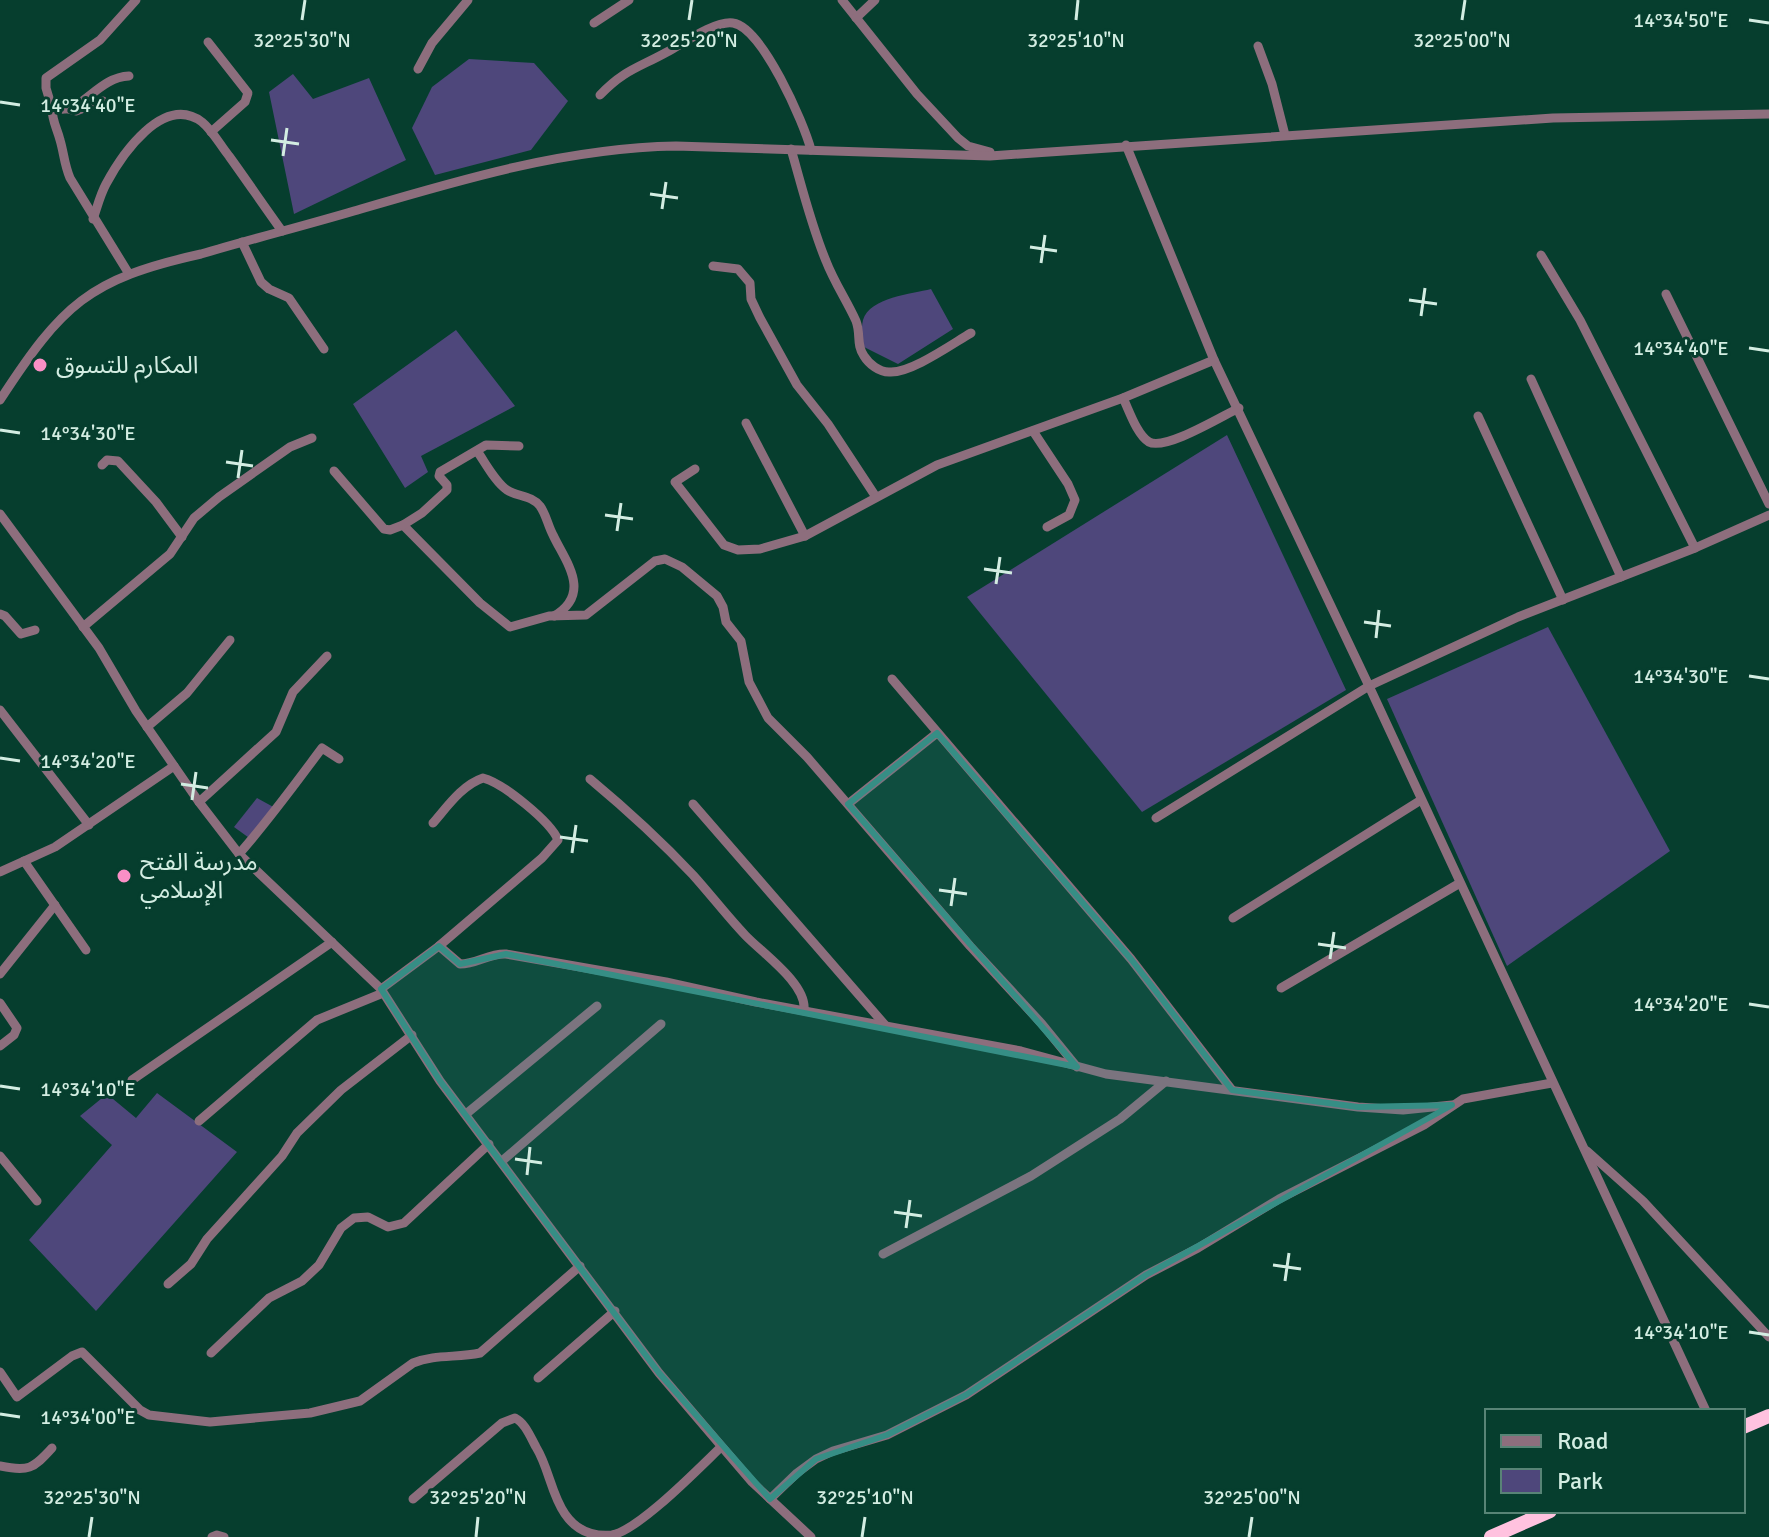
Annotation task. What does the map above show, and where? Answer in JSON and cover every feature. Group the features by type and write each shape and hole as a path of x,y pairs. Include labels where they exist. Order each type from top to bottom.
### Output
{"highway":[{"path":"1745,1426 1769,1416"},
{"path":"1491,1537 1545,1513"}],"street":[{"path":"129,274 93,219 63,161 46,78 100,40 136,0"},
{"path":"418,69 432,43 468,0"},
{"path":"594,23 629,0"},
{"path":"842,0 917,94 958,138 968,146 1001,155"},
{"path":"856,18 875,0"},
{"path":"600,95 628,70 713,27 726,23 739,24 755,36 772,63 806,132 811,150"},
{"path":"208,42 248,93 245,102 211,132"},
{"path":"1258,46 1285,135"},
{"path":"68,109 113,79 129,76"},
{"path":"52,108 76,111 103,101 109,109"},
{"path":"0,400 40,340 80,299 102,285 129,274 242,242 565,155 651,147 1001,155 1553,118 1769,114"},
{"path":"93,219 104,187 128,149 152,126 179,115 194,118 211,132 282,231"},
{"path":"1126,145 1214,360 1705,1409"},
{"path":"791,149 816,235 842,297 855,319 858,347 869,363 891,373 905,369 971,333"},
{"path":"242,242 261,282 289,298 324,349"},
{"path":"1541,255 1571,303 1695,548"},
{"path":"713,266 738,269 750,283 751,299 797,385 828,424 876,497"},
{"path":"1666,294 1769,504"},
{"path":"695,469 675,482 724,545 738,550 760,549 805,536 937,465 1123,398 1214,360"},
{"path":"1531,379 1621,577"},
{"path":"1123,398 1146,441 1154,444 1178,438 1239,408"},
{"path":"1478,416 1563,600"},
{"path":"746,423 805,536"},
{"path":"1033,431 1074,497 1069,515 1047,527"},
{"path":"83,627 170,554 194,518 243,478 290,447 312,438"},
{"path":"334,471 384,529 390,530 422,513 447,490 440,472 489,445 519,446"},
{"path":"477,451 505,489 526,496 542,508 552,534 569,562 574,579 571,599 554,616"},
{"path":"102,465 107,460 118,461 156,502 182,537"},
{"path":"0,514 113,669 147,727 239,854 382,991 440,1081 659,1373 721,1447 811,1537"},
{"path":"1156,818 1369,686 1518,617 1695,548 1769,515"},
{"path":"403,525 507,626 517,627 554,616 586,615 655,561 665,559 682,567 720,600 726,622 741,641 752,690 768,718 807,757 1077,1067"},
{"path":"0,614 21,634 35,630"},
{"path":"147,727 187,693 230,640"},
{"path":"199,802 276,732 293,692 327,656"},
{"path":"892,679 1131,959 1232,1090"},
{"path":"0,710 89,825"},
{"path":"848,804 937,733"},
{"path":"239,854 272,816 322,748 339,759"},
{"path":"0,872 55,847 174,766"},
{"path":"199,1121 317,1020 382,991 542,858 558,840 553,831 514,794 483,778 461,792 433,823"},
{"path":"590,779 672,854 745,935 787,975 800,991 804,1010"},
{"path":"1233,918 1421,800"},
{"path":"693,804 886,1026"},
{"path":"24,861 86,950"},
{"path":"1281,988 1460,883"},
{"path":"0,974 55,905"},
{"path":"132,1080 332,942"},
{"path":"439,946 460,964 472,963 488,955 506,954 1021,1051 1106,1074 1358,1107 1403,1110 1452,1105"},
{"path":"0,1003 17,1028 14,1035 0,1046"},
{"path":"466,1114 597,1006"},
{"path":"502,1161 661,1024"},
{"path":"168,1284 191,1264 207,1239 282,1156 297,1133 341,1090 412,1035"},
{"path":"883,1254 1031,1176 1120,1119 1166,1081"},
{"path":"770,1499 816,1459 887,1435 966,1395 1146,1275 1279,1199 1424,1125 1452,1105 1473,1095 1552,1083"},
{"path":"211,1353 269,1298 286,1292 311,1273 341,1228 354,1218 368,1217 388,1227 404,1223 489,1144"},
{"path":"1583,1148 1643,1201 1769,1337"},
{"path":"0,1156 37,1201"},
{"path":"0,1372 17,1397 72,1356 82,1352 140,1410 149,1415 210,1422 310,1413 360,1401 422,1359 480,1353 580,1266"},
{"path":"538,1378 615,1311"},
{"path":"413,1499 502,1423 515,1418 521,1421 543,1458 556,1498 565,1514 577,1528 590,1536 610,1536 626,1530 681,1486 721,1447"},
{"path":"0,1466 22,1470 30,1468 52,1448"},
{"path":"212,1537 224,1537"}],"highlighted area":[{"path":"937,733 1131,959 1232,1090 1358,1107 1452,1105 1146,1275 966,1395 887,1435 816,1459 770,1499 659,1373 440,1081 381,989 439,946 460,964 506,954 1077,1067 848,804"}],"green space":[{"path":"469,59 534,63 568,101 531,150 435,175 412,128 432,87"},
{"path":"293,74 313,99 369,78 406,160 294,214 269,92"},
{"path":"931,289 953,329 898,364 862,346 863,320 874,306 892,298"},
{"path":"456,330 515,406 421,456 428,472 405,488 353,404"},
{"path":"1227,435 1346,690 1142,812 967,597"},
{"path":"1548,627 1670,851 1507,966 1387,699"},
{"path":"257,798 277,809 252,840 234,827"},
{"path":"157,1093 237,1152 96,1311 29,1240 112,1145 80,1116 107,1094 136,1118"}],"place":[{"name":"المكارم للتسوق","path":"40,365"},
{"name":"مدرسة الفتح الإسلامي","path":"124,876"}]}
